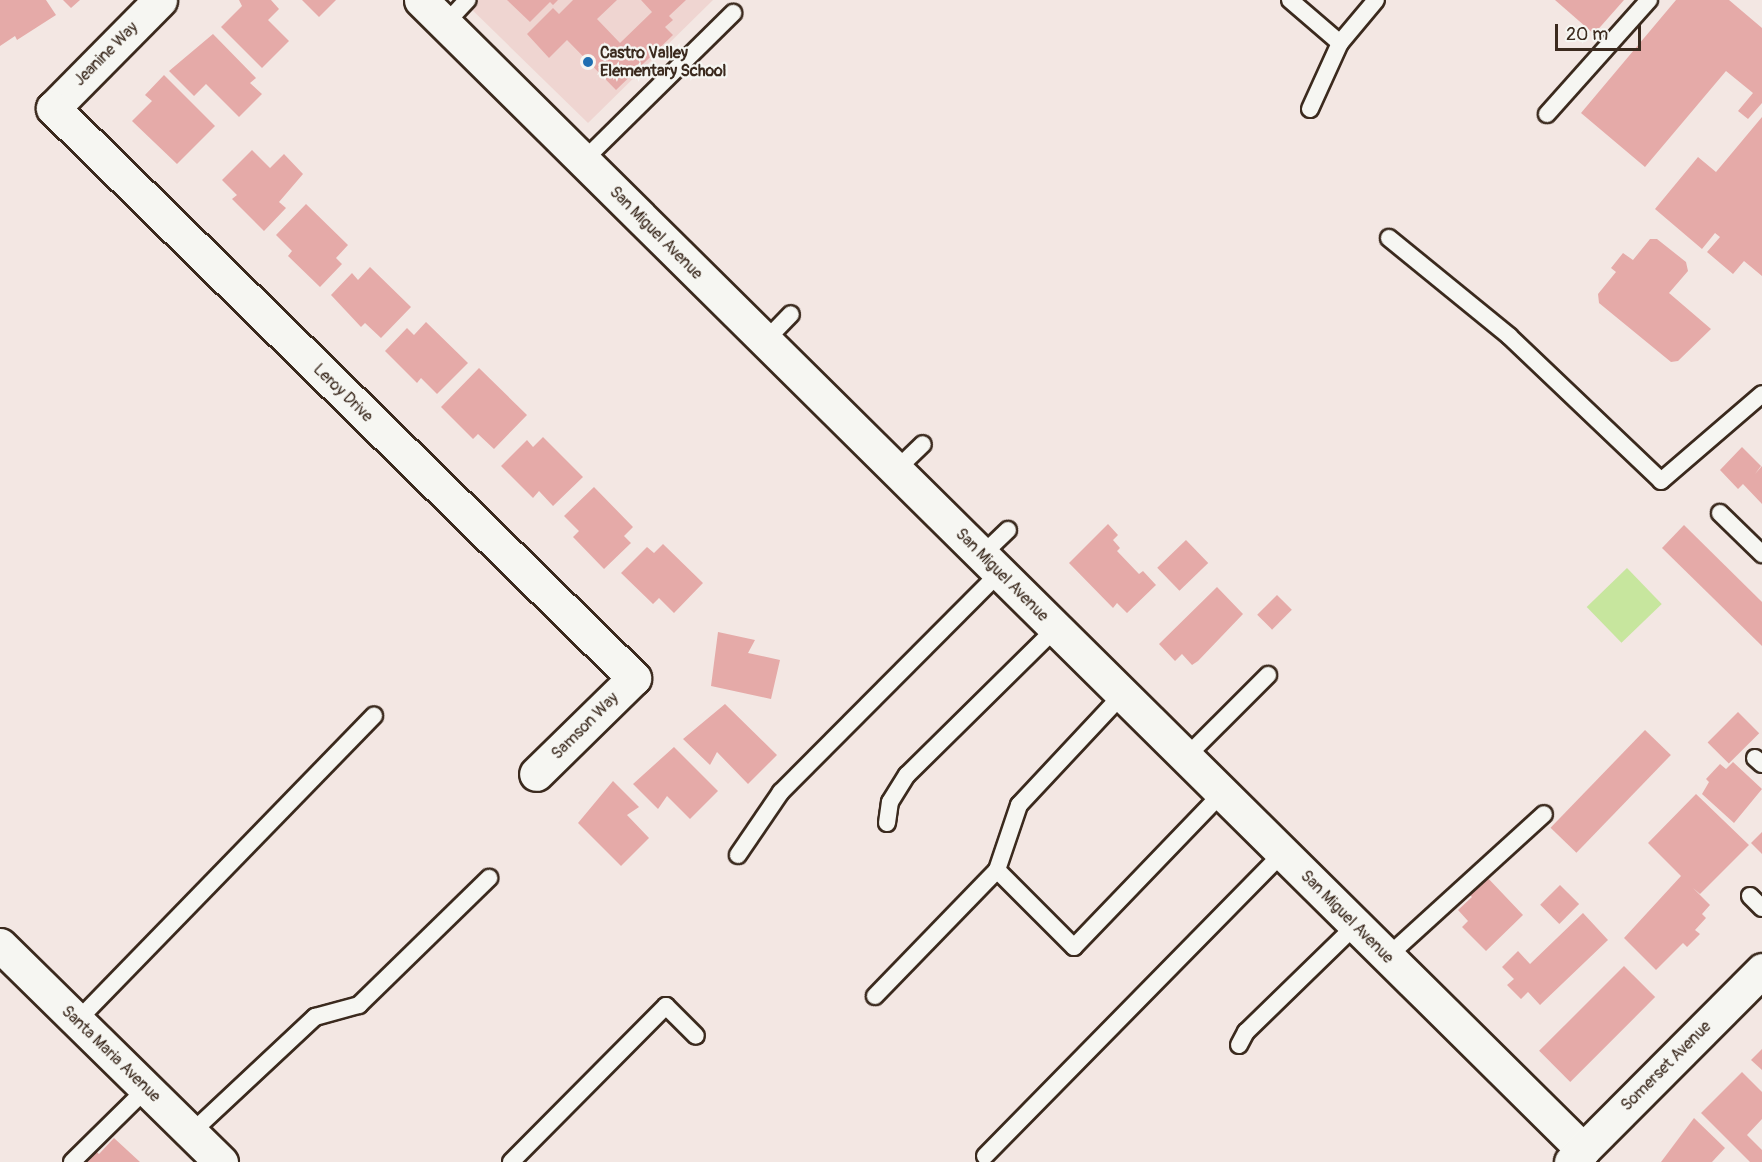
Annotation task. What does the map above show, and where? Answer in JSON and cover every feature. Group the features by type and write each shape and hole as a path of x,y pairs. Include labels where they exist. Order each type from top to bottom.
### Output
{"street":[{"name":"Jeanine Way","path":"53,108 160,0"},
{"name":"San Miguel Avenue","path":"421,0 1356,925 1577,1156"},
{"name":"Leroy Drive","path":"53,108 634,678"},
{"name":"Samson Way","path":"536,774 634,678"},
{"name":"Santa Maria Avenue","path":"0,945 221,1162"},
{"name":"Somerset Avenue","path":"1577,1156 1762,970"}],"lane":[{"path":"445,24 466,0"},
{"path":"1290,0 1340,43"},
{"path":"1310,109 1340,43 1376,0"},
{"path":"1547,114 1649,0"},
{"path":"583,161 733,13"},
{"path":"1389,238 1509,336 1661,481 1762,394"},
{"path":"765,340 792,314"},
{"path":"896,470 923,444"},
{"path":"1720,513 1762,554"},
{"path":"738,855 781,792 991,564 1008,530"},
{"path":"886,823 890,802 907,776 1056,628"},
{"path":"1186,757 1268,675"},
{"path":"876,996 997,870 1019,806 1123,694"},
{"path":"77,1021 375,716"},
{"path":"997,870 1074,947 1222,793"},
{"path":"1387,957 1544,814"},
{"path":"985,1156 1283,853"},
{"path":"191,1133 315,1017 359,1005 489,878"},
{"path":"1239,1045 1246,1032 1356,925"},
{"path":"511,1162 666,1006 696,1036"},
{"path":"72,1162 146,1089"}],"shaded area":[{"name":"Castro Valley Elementary School","path":"462,0 713,0 588,123"}],"green space":[{"path":"1627,568 1662,604 1621,643 1587,607"}],"building":[{"path":"0,0 46,0 56,15 17,40 15,36 0,46"},
{"path":"63,0 80,0 71,8"},
{"path":"239,0 271,0 279,9 268,20 289,41 262,68 221,27 242,6"},
{"path":"302,0 336,0 319,17"},
{"path":"507,0 558,0 553,5 550,2 530,22"},
{"path":"573,0 617,0 597,19 620,43 652,12 641,0 686,0 669,16 673,20 665,27 673,35 616,90 567,40 549,58 527,34 553,8 559,14"},
{"path":"1555,0 1624,0 1594,34"},
{"path":"1676,0 1729,0 1762,28 1762,103 1748,119 1738,111 1753,93 1726,71 1645,167 1581,113"},
{"path":"213,34 256,78 250,83 262,94 239,117 206,84 194,96 169,71"},
{"path":"164,75 215,126 177,164 132,121 152,101 145,95"},
{"path":"1762,117 1762,276 1744,261 1733,274 1707,252 1720,237 1715,233 1702,249 1655,209 1698,157 1716,172"},
{"path":"252,150 270,168 284,154 303,174 279,202 286,208 264,231 232,199 237,195 222,180"},
{"path":"306,204 348,245 336,258 342,264 320,287 288,256 292,251 276,235"},
{"path":"1650,239 1657,239 1686,262 1688,271 1669,293 1711,329 1678,361 1671,362 1599,303 1598,294 1616,272 1611,268 1623,253 1633,260"},
{"path":"370,267 411,307 381,338 365,323 361,327 331,295 352,273 358,280"},
{"path":"426,322 468,363 437,394 421,378 417,383 385,351 407,328 414,335"},
{"path":"479,368 527,415 494,449 478,434 473,439 441,407"},
{"path":"543,437 583,477 553,506 539,491 533,498 501,466 527,440 533,447"},
{"path":"1742,447 1761,466 1755,474 1762,466 1762,504 1743,484 1738,489 1720,470"},
{"path":"594,487 633,527 624,536 631,543 604,569 573,537 579,531 564,516"},
{"path":"1108,524 1118,535 1113,540 1120,548 1117,551 1139,574 1143,571 1156,585 1127,613 1117,603 1113,608 1069,563"},
{"path":"1684,525 1762,602 1762,646 1662,548"},
{"path":"1186,540 1208,563 1179,591 1157,568"},
{"path":"663,544 703,583 674,613 659,598 653,604 621,573 647,547 654,553"},
{"path":"1217,587 1243,614 1198,661 1192,665 1182,654 1175,661 1159,644"},
{"path":"1277,595 1292,610 1272,630 1257,615"},
{"path":"718,632 755,640 748,653 780,660 771,699 711,686"},
{"path":"725,704 777,755 748,784 717,752 710,765 683,739"},
{"path":"1738,712 1759,733 1729,764 1708,742"},
{"path":"1645,730 1671,755 1576,853 1551,828"},
{"path":"674,747 718,791 690,819 667,796 658,809 633,784"},
{"path":"1733,762 1762,789 1734,823 1702,794 1709,782 1706,779 1720,764 1726,769"},
{"path":"613,781 639,807 627,815 649,838 621,866 578,823"},
{"path":"1696,794 1749,845 1700,894 1693,888 1710,905 1702,914 1706,918 1695,930 1700,934 1687,947 1683,943 1656,970 1624,938 1681,876 1648,843"},
{"path":"1762,832 1762,854 1751,843"},
{"path":"1485,875 1523,915 1486,951 1462,927 1468,921 1458,910 1472,897 1467,892"},
{"path":"1560,885 1579,904 1559,924 1540,905"},
{"path":"1583,913 1608,940 1540,1005 1528,992 1521,999 1507,985 1514,979 1502,967 1518,951 1530,964"},
{"path":"1624,966 1655,997 1570,1082 1539,1051"},
{"path":"1762,1049 1762,1070 1751,1060"},
{"path":"1742,1072 1762,1092 1762,1119 1747,1135 1762,1150 1762,1162 1750,1162 1701,1113"},
{"path":"1694,1118 1725,1148 1712,1162 1661,1162"},
{"path":"114,1138 140,1162 85,1162 96,1151 99,1154"}],"place":[{"name":"Castro Valley Elementary School","path":"588,62"}]}
